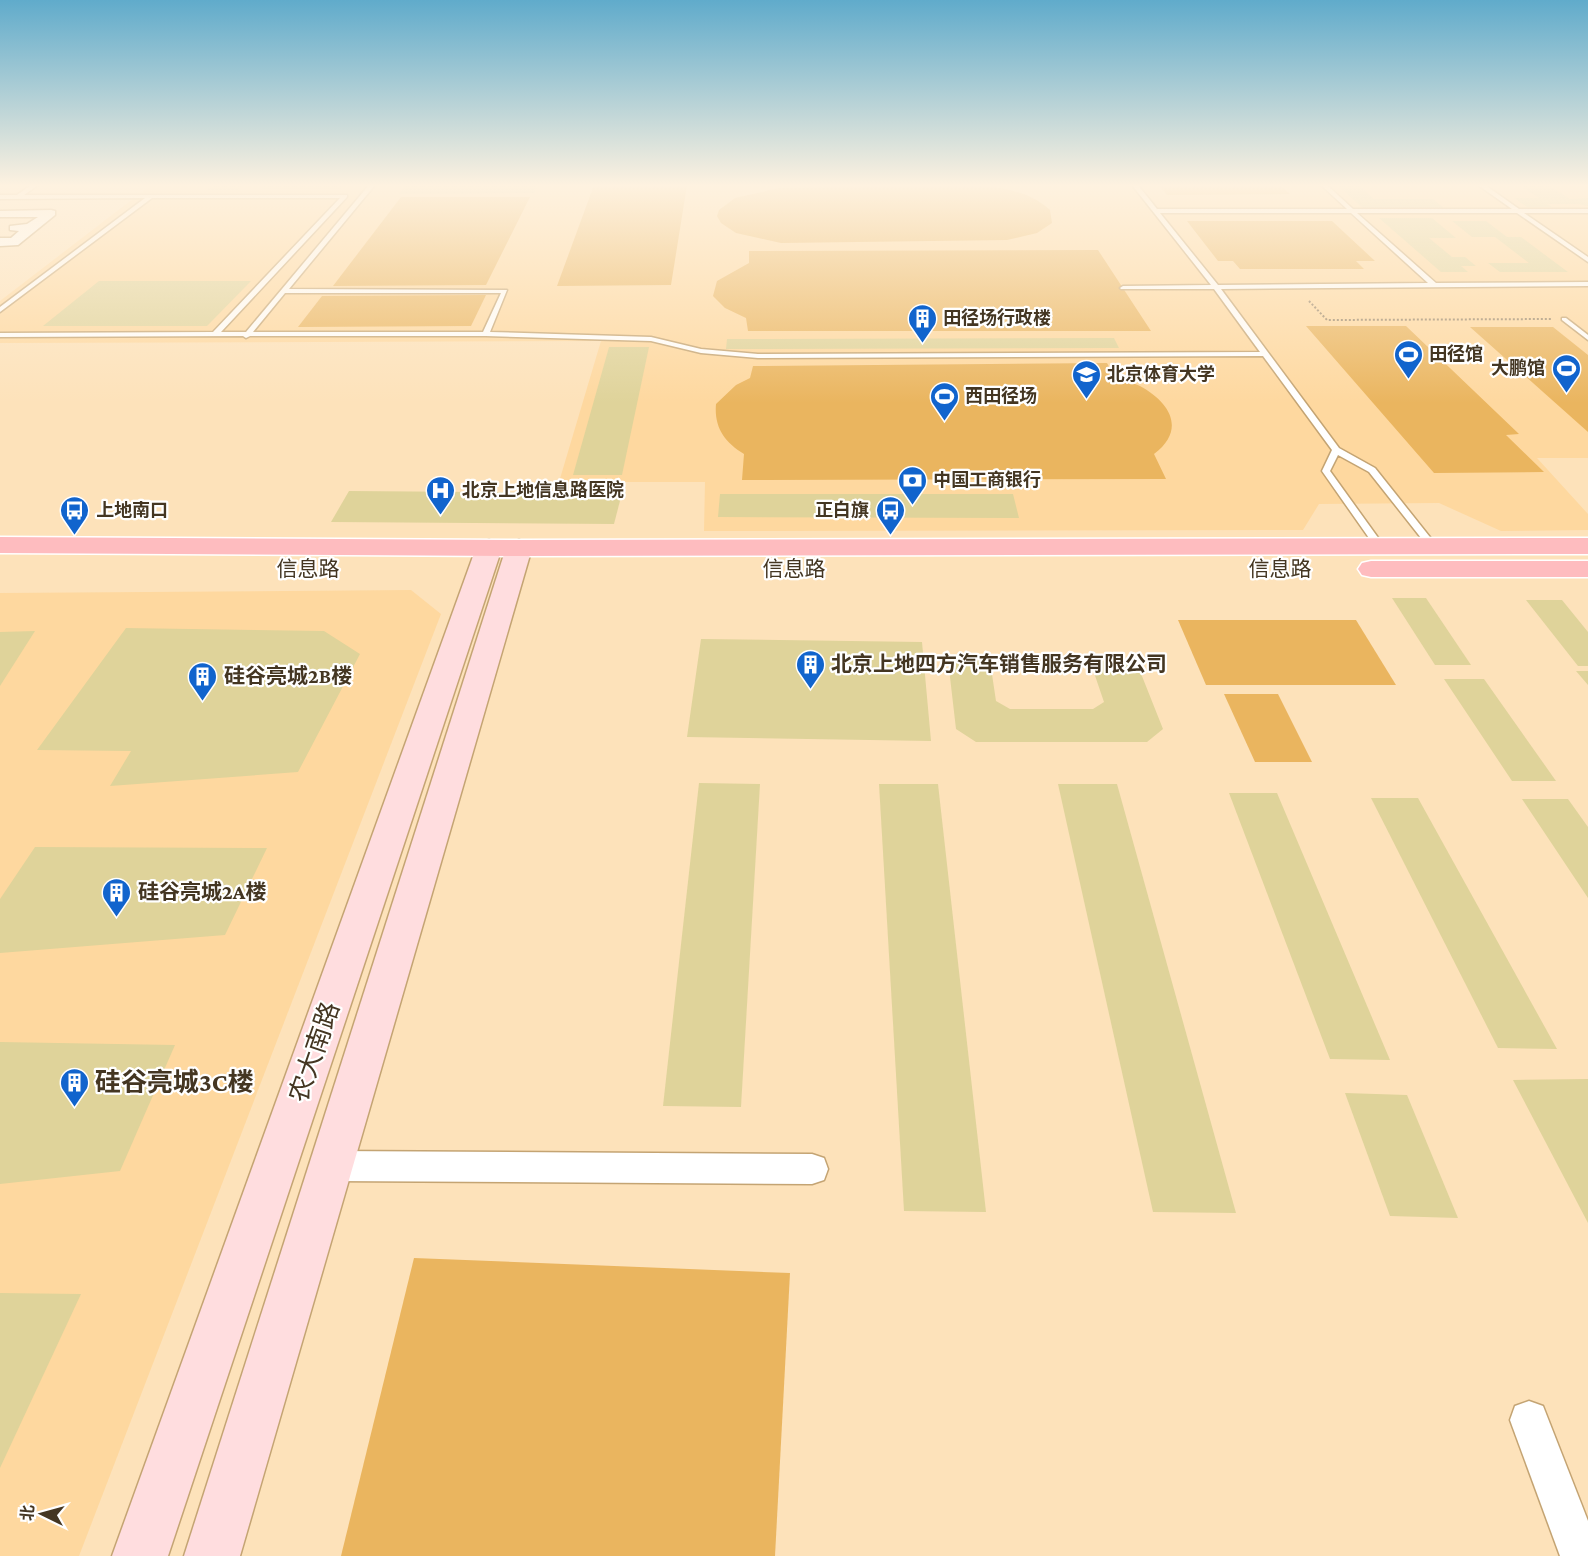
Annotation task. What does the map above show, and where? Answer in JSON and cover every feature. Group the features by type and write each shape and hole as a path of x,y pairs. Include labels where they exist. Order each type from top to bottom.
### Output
{"main road":[{"name":"信息路","path":"0,545 500,559 1588,569"},
{"name":"信息路","path":"0,568 1379,546 1588,546"},
{"name":"农大南路","path":"212,1556 331,1166 500,559"},
{"name":"农大南路","path":"140,1556 500,559"}],"street":[{"path":"331,1166 812,1169"},
{"path":"1529,1420 1581,1556"}],"lane":[{"path":"0,310 70,258"},
{"path":"215,334 287,258"},
{"path":"246,336 312,258"},
{"path":"1192,258 1336,450 1372,470 1432,546"},
{"path":"1404,258 1434,285"},
{"path":"1123,288 1588,284"},
{"path":"285,291 505,291 486,334"},
{"path":"1564,319 1588,338"},
{"path":"0,335 486,334 651,339 701,351 758,356 1265,354"},
{"path":"1336,450 1326,471 1379,546"}],"path":[{"path":"1294,285 1327,321 1564,319"}],"shaded area":[{"name":"北京体育大学","path":"56,258 1588,258 1588,458 1537,458 1588,514 1588,530 1501,531 1439,503 1319,504 1303,530 704,531 705,482 559,482 601,341 0,343 0,301"},
{"path":"355,258 500,258 486,285 333,286"},
{"path":"567,258 675,258 671,285 557,286"},
{"path":"749,258 1103,258 1151,331 748,331 746,318 725,308 713,296 717,281 749,263"},
{"path":"1215,258 1371,258 1375,261 1356,261 1364,269 1240,269 1233,261 1218,261"},
{"path":"486,295 471,326 298,327 322,296"},
{"name":"田径馆","path":"1306,326 1406,326 1519,434 1506,435 1544,472 1434,473"},
{"name":"大鹏馆","path":"1470,327 1553,327 1588,355 1588,432"},
{"name":"西田径场","path":"1107,363 1117,377 1137,385 1160,400 1171,417 1170,436 1154,454 1166,479 742,480 744,454 726,439 717,420 716,404 736,385 750,378 753,366"},
{"path":"411,590 441,614 79,1556 0,1556 0,593"},
{"path":"1178,620 1356,620 1396,685 1206,685"},
{"path":"1224,694 1278,694 1312,762 1255,762"},
{"path":"414,1258 790,1273 775,1556 341,1556"}],"building":[{"path":"1424,258 1466,258 1476,266 1461,266 1468,272 1441,272"},
{"path":"1522,258 1549,258 1568,272 1500,272 1488,263 1529,263"},
{"path":"99,281 251,281 207,326 43,326"},
{"name":"田径场行政楼","path":"1114,338 1119,348 726,349 727,339"},
{"path":"609,347 649,347 622,475 573,475"},
{"path":"349,491 622,493 614,524 331,522"},
{"path":"720,494 1013,494 1019,518 718,517"},
{"path":"1392,598 1426,598 1471,665 1435,665"},
{"path":"1526,600 1562,600 1588,632 1588,666 1578,666"},
{"name":"硅谷亮城2B楼","path":"126,628 324,631 360,654 298,772 110,786 131,751 37,750"},
{"path":"35,631 0,686 0,632"},
{"name":"北京上地四方汽车销售服务有限公司","path":"701,639 922,642 931,741 687,737"},
{"path":"948,660 990,661 996,701 1010,709 1093,709 1104,702 1090,661 1136,661 1163,729 1147,742 976,742 956,729"},
{"path":"1576,671 1588,671 1588,685"},
{"path":"1444,679 1484,679 1556,781 1512,781"},
{"path":"699,783 760,784 741,1107 663,1106"},
{"path":"879,784 938,784 986,1212 904,1211"},
{"path":"1058,784 1117,784 1236,1213 1153,1212"},
{"path":"1229,793 1277,793 1390,1060 1330,1059"},
{"path":"1371,798 1418,798 1557,1049 1498,1048"},
{"path":"1522,799 1568,799 1588,827 1588,898"},
{"name":"硅谷亮城2A楼","path":"35,847 267,848 225,935 0,953 0,899"},
{"name":"硅谷亮城3C楼","path":"0,1042 175,1045 120,1171 0,1184"},
{"path":"1588,1079 1588,1223 1513,1080"},
{"path":"1345,1093 1407,1095 1458,1218 1390,1216"},
{"path":"0,1293 81,1294 0,1468"}],"place":[{"name":"田径场行政楼","path":"922,344"},
{"name":"田径馆","path":"1408,380"},
{"name":"大鹏馆","path":"1566,394"},
{"name":"北京体育大学","path":"1086,400"},
{"name":"西田径场","path":"944,422"},
{"name":"中国工商银行","path":"912,506"},
{"name":"北京上地信息路医院","path":"441,516"},
{"name":"上地南口","path":"75,536"},
{"name":"正白旗","path":"890,536"},
{"name":"北京上地四方汽车销售服务有限公司","path":"810,690"},
{"name":"硅谷亮城2B楼","path":"203,702"},
{"name":"硅谷亮城2A楼","path":"117,918"},
{"name":"硅谷亮城3C楼","path":"74,1108"}]}
